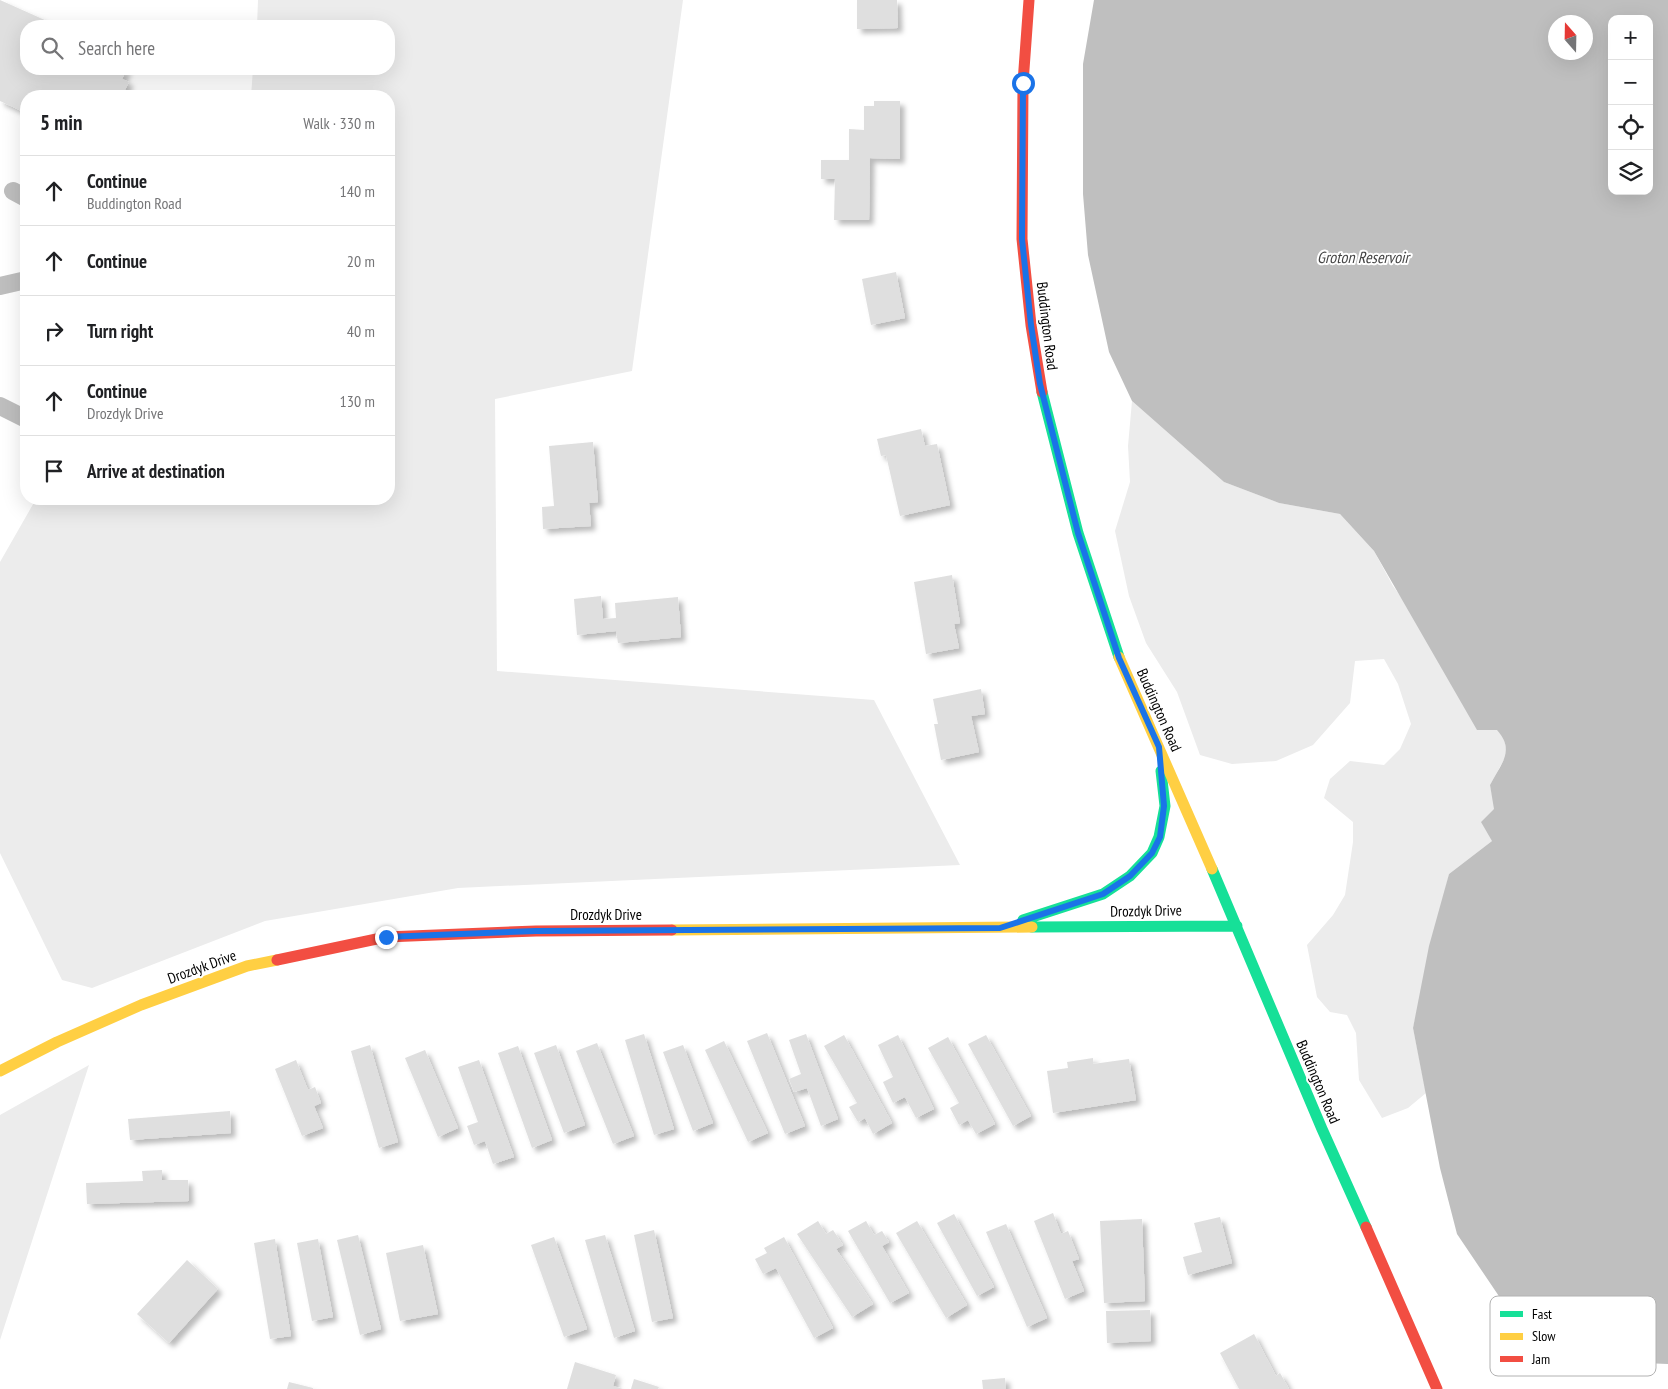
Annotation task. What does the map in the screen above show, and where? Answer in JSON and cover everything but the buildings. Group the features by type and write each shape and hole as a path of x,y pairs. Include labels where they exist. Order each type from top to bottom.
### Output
{"street":[{"name":"Buddington Road","path":"1029,0 1023,83 1022,239 1031,325 1040,384 1081,542 1119,658 1237,926 1322,1129 1437,1389"},
{"path":"1000,928 1103,894 1130,876 1152,853 1160,837 1164,806 1159,747"},
{"name":"Drozdyk Drive","path":"0,1071 57,1042 140,1005 247,966 386,937 536,931 1237,926"}],"lane":[{"path":"0,286 20,281"},
{"path":"0,406 20,416"}],"shaded area":[{"path":"258,0 683,0 632,371 495,399 497,671 874,700 960,865 458,888 265,921 92,988 62,980 0,853 0,562 33,505 395,505 395,90 251,90 253,75 395,75 395,20 257,20"},
{"path":"1132,401 1224,482 1279,503 1340,514 1374,551 1393,586 1504,738 1507,754 1490,785 1495,809 1492,841 1449,874 1413,1028 1426,1093 1408,1108 1382,1118 1359,1080 1356,1033 1347,1015 1330,1012 1317,997 1307,945 1333,915 1345,895 1353,842 1353,822 1324,798 1330,779 1350,761 1384,765 1400,749 1411,724 1398,684 1384,659 1355,661 1350,703 1313,745 1276,761 1232,764 1200,755 1177,692 1146,643 1129,596 1115,531 1130,482 1128,446"},
{"path":"89,1065 0,1340 0,1115"}],"water":[{"name":"Groton Reservoir","path":"1094,0 1668,0 1668,1364 1656,1364 1656,1296 1499,1296 1457,1234 1440,1168 1413,1028 1429,946 1449,874 1492,841 1481,822 1494,809 1490,785 1502,764 1506,751 1503,738 1497,730 1477,730 1374,551 1340,514 1279,503 1224,482 1132,401 1109,352 1088,255 1083,194 1083,64"}],"traffic: fast":[{"path":"1042,392 1078,533 1119,657"},
{"path":"1023,920 1103,894 1130,876 1152,853 1159,837 1165,806 1161,771"},
{"path":"1212,869 1322,1129 1366,1227"},
{"path":"1032,927 1237,926"}],"traffic: slow":[{"path":"1119,657 1212,869"},
{"path":"672,930 1032,927"},
{"path":"0,1071 57,1042 141,1005 247,966 277,960"}],"traffic: jam":[{"path":"1029,0 1023,83 1022,239 1031,325 1042,392"},
{"path":"277,960 386,937 536,931 672,930"},
{"path":"1366,1227 1437,1389"}],"route":[{"path":"386,937 536,931 1000,928 1103,894 1130,876 1152,853 1160,837 1164,806 1159,747 1119,658 1078,533 1040,384 1031,325 1022,239 1023,83"}]}
